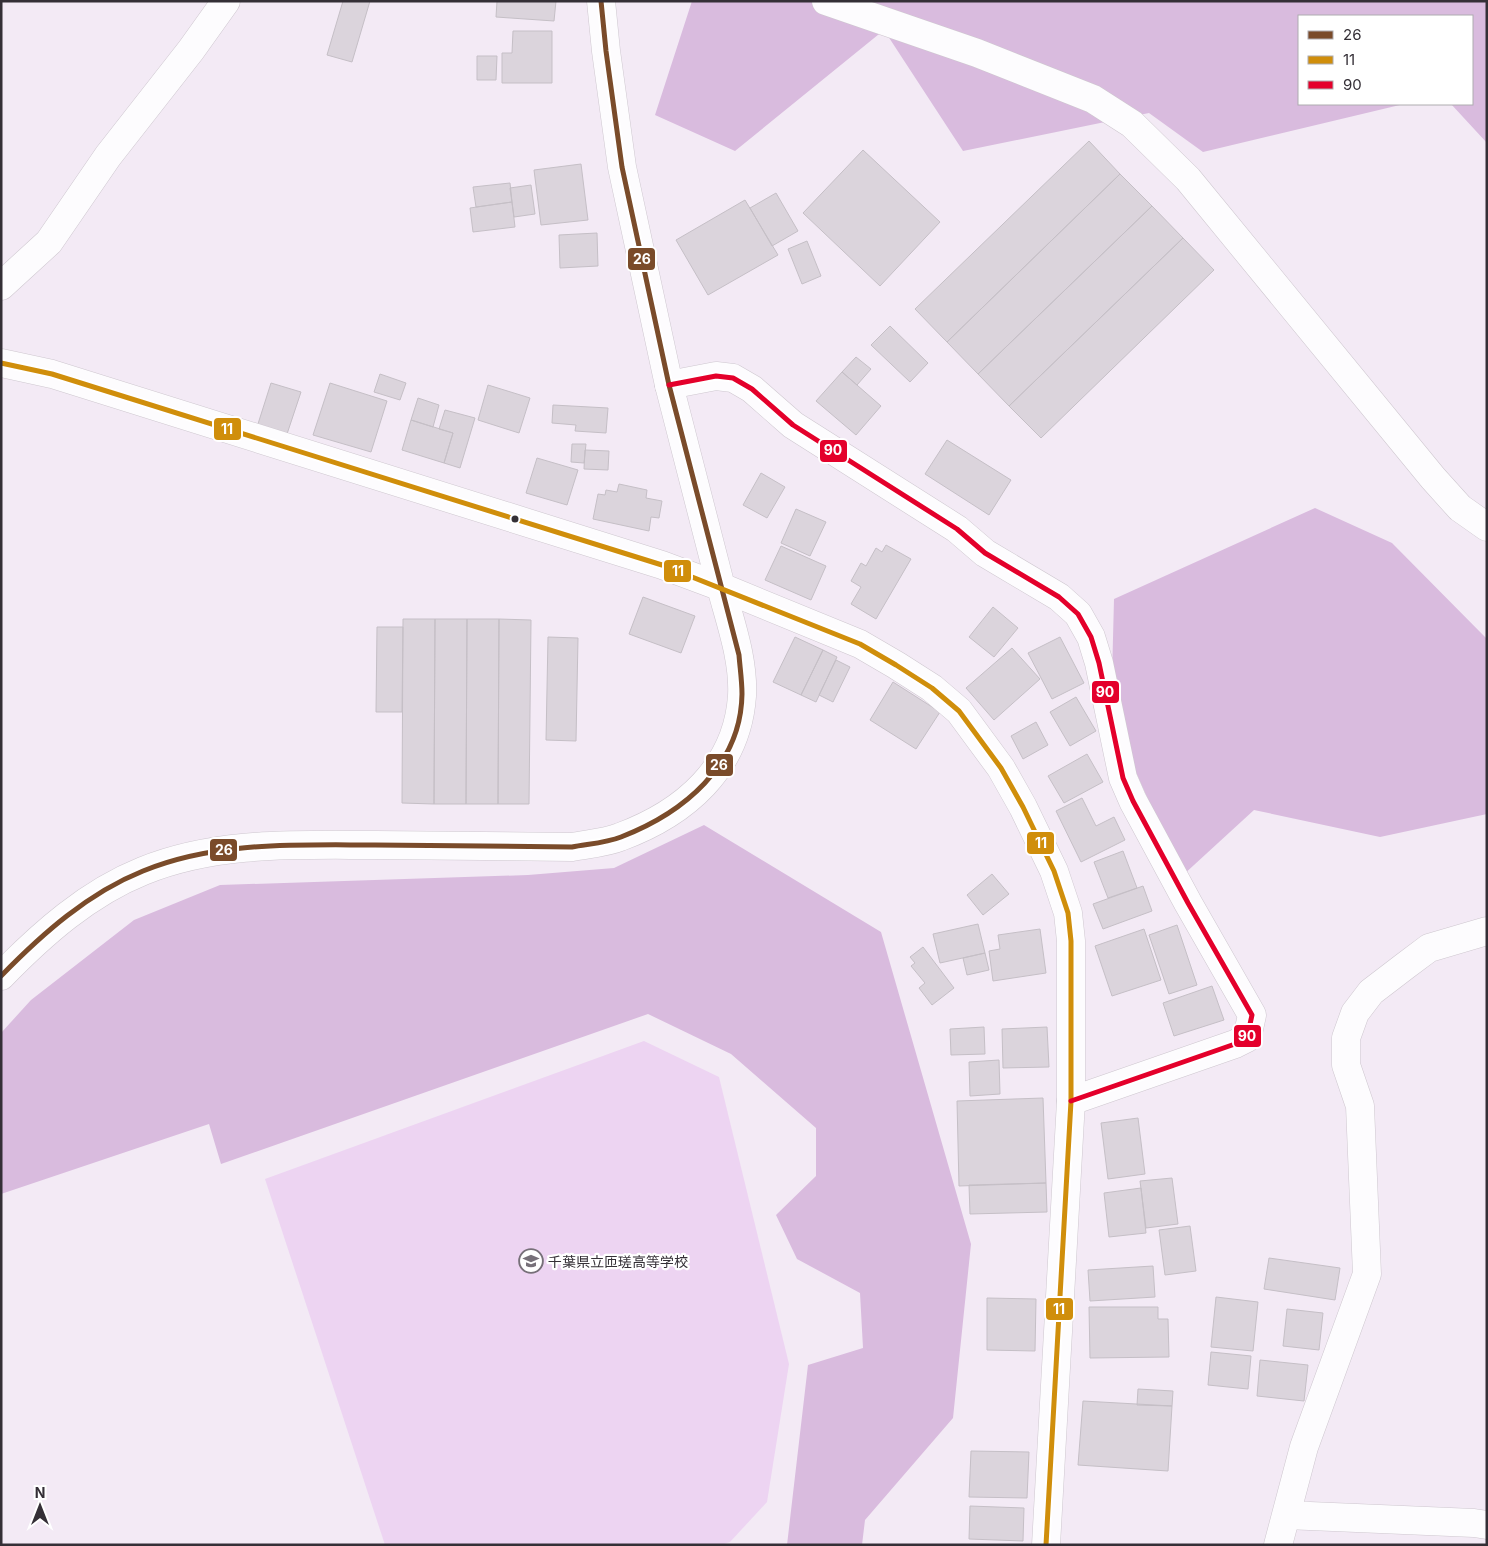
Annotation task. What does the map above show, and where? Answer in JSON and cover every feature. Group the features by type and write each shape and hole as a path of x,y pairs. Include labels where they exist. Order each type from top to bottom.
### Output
{"street":[{"path":"1,286 49,242 108,156 226,1"},
{"path":"1,976 61,920 100,892 142,871 187,856 276,845 572,847 619,838 658,820 690,798 714,775 731,745 739,718 742,694 739,656 670,385 622,168 601,1"},
{"path":"826,1 977,53 1092,100 1132,124 1188,179 1433,478 1460,508 1487,527"},
{"path":"1,363 71,380 662,565 860,644 932,688 959,711 1001,768 1023,807 1054,871 1068,913 1071,941 1071,1101 1046,1545"},
{"path":"670,385 716,376 733,378 752,389 793,425 956,530 985,553 1059,598 1078,614 1091,637 1099,663 1123,778 1188,903 1252,1015 1247,1038 1235,1044 1071,1101"},
{"path":"1278,1545 1304,1447 1367,1274 1360,1106 1346,1065 1346,1038 1355,1013 1371,992 1404,966 1429,948 1487,931"},
{"path":"1286,1516 1487,1525"}],"shaded area":[{"path":"692,1 1487,1 1487,143 1452,105 1473,105 1473,15 1298,15 1298,105 1400,105 1203,152 1149,113 963,151 884,30 735,151 655,115"},
{"path":"1315,508 1392,543 1487,639 1487,814 1380,837 1254,810 1182,876 1111,716 1114,599"},
{"path":"704,825 881,932 971,1244 953,1418 865,1520 862,1545 787,1545 808,1365 863,1348 860,1293 797,1259 776,1215 816,1176 816,1128 731,1054 648,1014 221,1164 209,1124 1,1194 1,1033 31,1000 134,920 220,885 528,875 614,868"},
{"name":"千葉県立匝瑳高等学校","path":"644,1041 719,1077 789,1364 767,1502 730,1542 721,1545 385,1545 265,1179"}],"building":[{"path":"343,1 370,1 352,62 327,55"},
{"path":"497,1 556,1 554,21 496,17"},
{"path":"513,31 552,31 552,83 502,83 502,53 512,53"},
{"path":"477,56 497,56 496,80 477,80"},
{"path":"1089,141 1120,174 947,342 915,309"},
{"path":"863,150 940,222 880,286 803,213"},
{"path":"581,164 588,220 541,225 534,170"},
{"path":"1120,174 1152,206 978,374 947,342"},
{"path":"510,183 512,202 476,207 473,187"},
{"path":"531,185 535,214 514,217 510,188"},
{"path":"776,193 798,231 772,246 750,208"},
{"path":"745,200 778,255 708,295 676,240"},
{"path":"512,202 515,227 473,232 470,208"},
{"path":"1152,206 1183,238 1009,406 978,374"},
{"path":"597,233 598,266 560,268 559,235"},
{"path":"1183,238 1214,270 1041,438 1009,406"},
{"path":"807,241 821,276 802,284 788,249"},
{"path":"890,326 928,363 910,382 871,345"},
{"path":"856,357 871,369 857,385 842,372"},
{"path":"842,372 881,406 856,435 816,401"},
{"path":"380,374 406,383 400,400 374,392"},
{"path":"271,383 301,392 286,437 257,427"},
{"path":"330,383 387,401 371,452 313,435"},
{"path":"488,385 530,398 519,433 478,420"},
{"path":"418,398 439,405 433,427 411,420"},
{"path":"553,405 608,408 606,433 575,431 576,425 552,423"},
{"path":"445,410 475,418 460,468 444,463 453,433 439,429"},
{"path":"411,420 453,433 444,463 402,450"},
{"path":"947,440 1011,480 989,515 925,474"},
{"path":"572,444 586,444 584,463 571,462"},
{"path":"585,450 609,451 608,470 584,469"},
{"path":"537,458 578,470 567,505 526,493"},
{"path":"761,473 785,487 767,518 743,505"},
{"path":"619,484 647,490 646,498 662,501 659,518 651,517 649,531 593,519 598,494 605,495 606,490 617,492"},
{"path":"796,509 826,522 810,556 781,543"},
{"path":"886,545 911,559 876,619 851,604 861,587 851,581 861,563 866,566 876,548 882,552"},
{"path":"781,546 826,566 811,600 765,580"},
{"path":"643,597 695,616 681,653 629,634"},
{"path":"993,607 1018,628 994,657 969,637"},
{"path":"403,619 435,619 434,804 402,803"},
{"path":"435,619 467,619 466,804 434,804"},
{"path":"467,619 499,619 498,804 466,804"},
{"path":"499,619 531,620 529,804 498,804"},
{"path":"377,627 403,627 402,712 376,712"},
{"path":"548,637 578,638 576,741 546,740"},
{"path":"795,637 823,650 801,695 773,682"},
{"path":"1060,637 1084,683 1052,699 1028,653"},
{"path":"1012,648 1040,679 994,720 966,688"},
{"path":"823,650 837,657 816,702 801,695"},
{"path":"836,660 850,667 833,702 819,695"},
{"path":"893,682 940,712 916,749 870,720"},
{"path":"1076,697 1096,731 1070,746 1050,712"},
{"path":"1036,722 1048,745 1023,759 1011,736"},
{"path":"1087,754 1103,782 1064,803 1048,776"},
{"path":"1082,798 1096,826 1114,817 1125,840 1081,862 1056,811"},
{"path":"1123,851 1137,888 1108,898 1094,862"},
{"path":"992,874 1009,894 983,915 967,895"},
{"path":"1143,886 1152,911 1103,929 1093,904"},
{"path":"978,924 985,953 940,963 933,934"},
{"path":"1177,925 1197,985 1169,994 1149,935"},
{"path":"1040,929 1046,973 993,981 989,951 1000,949 998,935"},
{"path":"1144,929 1161,980 1112,996 1095,946"},
{"path":"923,947 954,988 932,1005 919,988 925,983 911,966 915,963 910,957"},
{"path":"985,953 989,970 967,975 963,958"},
{"path":"1212,986 1224,1020 1174,1036 1163,1003"},
{"path":"984,1027 985,1054 951,1055 950,1029"},
{"path":"1047,1027 1049,1067 1003,1068 1002,1029"},
{"path":"999,1060 1000,1094 970,1096 969,1062"},
{"path":"1043,1098 1046,1183 959,1186 957,1101"},
{"path":"1138,1118 1145,1174 1108,1179 1101,1123"},
{"path":"1172,1178 1178,1224 1146,1228 1140,1181"},
{"path":"1046,1183 1047,1212 970,1214 969,1185"},
{"path":"1141,1188 1146,1233 1109,1237 1104,1193"},
{"path":"1190,1226 1196,1271 1165,1275 1159,1230"},
{"path":"1269,1258 1340,1268 1335,1300 1264,1289"},
{"path":"1153,1266 1155,1297 1090,1301 1088,1270"},
{"path":"1216,1297 1258,1302 1253,1351 1211,1347"},
{"path":"987,1298 1036,1299 1035,1351 987,1350"},
{"path":"1089,1307 1158,1307 1158,1319 1168,1319 1169,1357 1090,1358"},
{"path":"1287,1309 1323,1313 1319,1350 1283,1346"},
{"path":"1211,1352 1251,1356 1248,1389 1208,1385"},
{"path":"1260,1360 1308,1365 1304,1401 1257,1396"},
{"path":"1138,1389 1173,1391 1172,1406 1137,1405"},
{"path":"1083,1401 1172,1406 1168,1471 1078,1465"},
{"path":"971,1451 1029,1452 1027,1498 969,1497"},
{"path":"970,1506 1024,1508 1023,1541 969,1539"}],"transit line":[{"name":"26","path":"1,976 49,930 85,903 123,880 171,861 199,854 287,845 572,847 603,842 621,837 666,815 704,784 720,765 731,743 739,720 742,694 739,655 669,385 622,167 601,1"},
{"name":"11","path":"1,363 52,374 662,565 860,644 932,688 959,711 1001,768 1023,807 1054,871 1068,913 1071,941 1071,1101 1046,1545"},
{"name":"90","path":"669,385 716,376 733,378 752,389 793,425 957,529 985,553 1059,597 1078,614 1091,637 1099,663 1123,778 1133,801 1188,903 1252,1015 1247,1038 1235,1044 1071,1101"}],"place":[{"name":"千葉県立匝瑳高等学校","path":"531,1261"}]}
